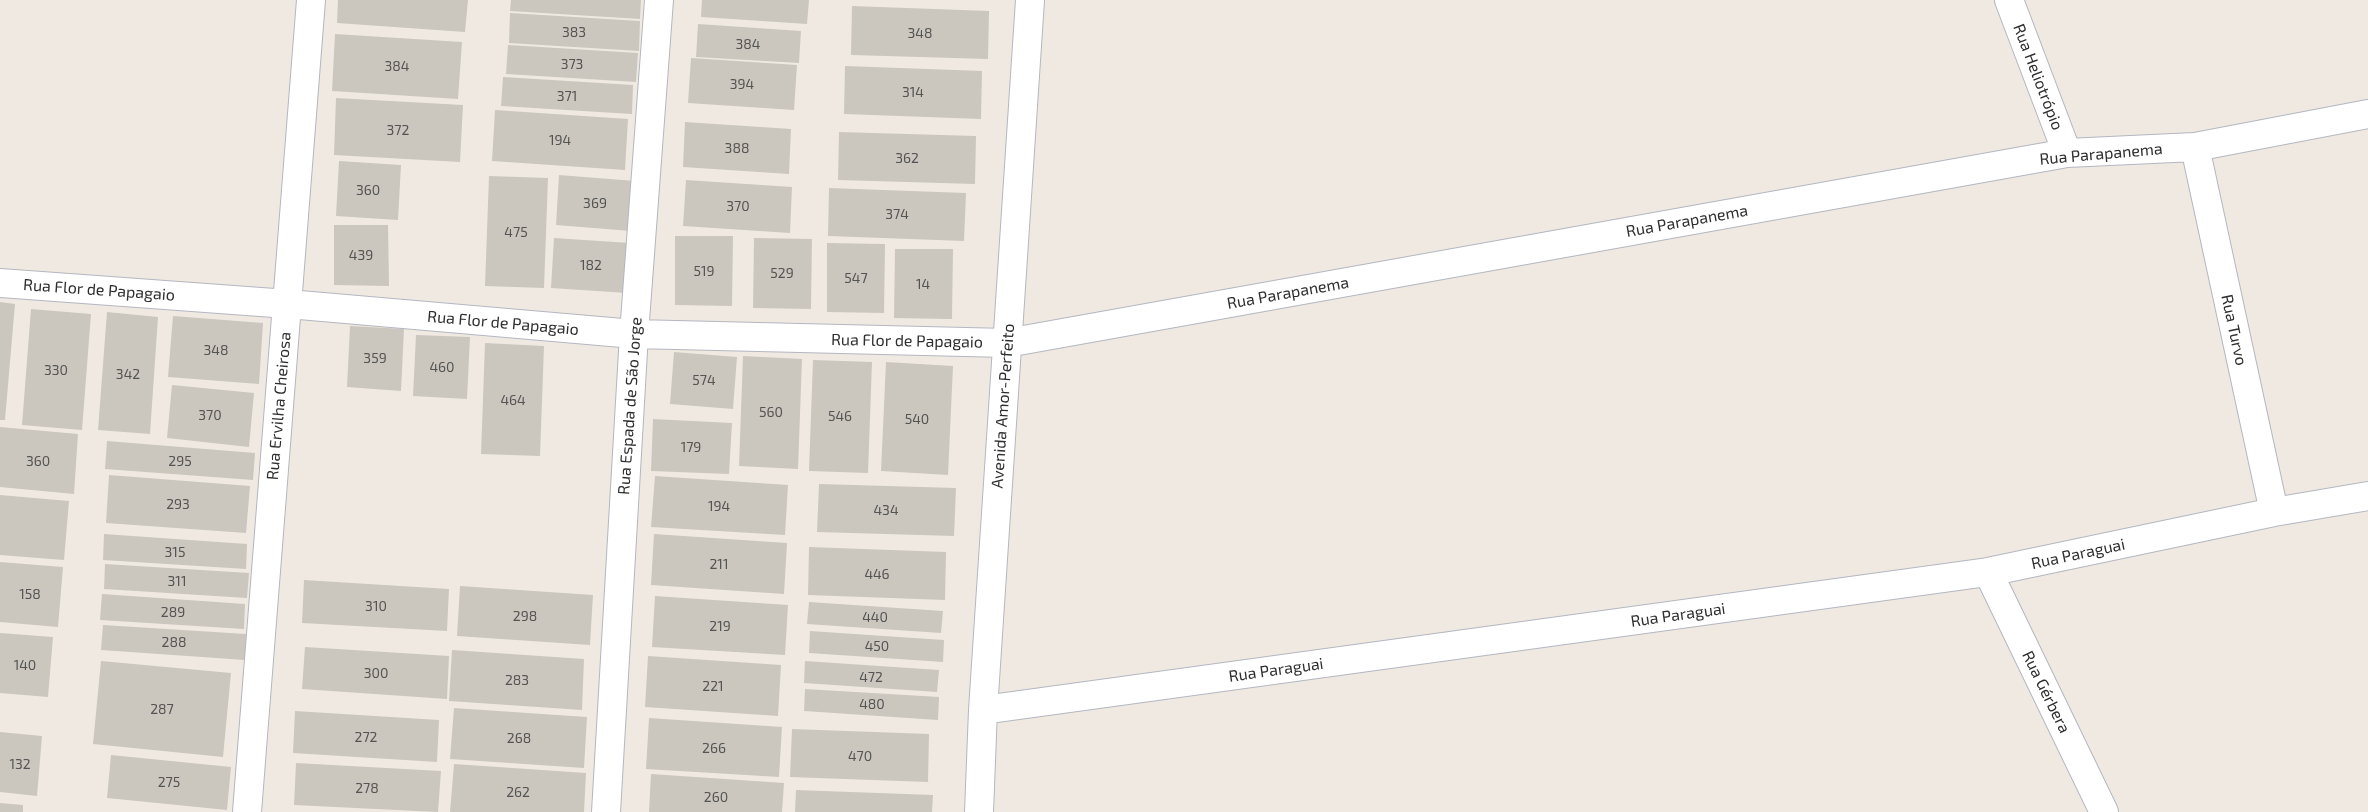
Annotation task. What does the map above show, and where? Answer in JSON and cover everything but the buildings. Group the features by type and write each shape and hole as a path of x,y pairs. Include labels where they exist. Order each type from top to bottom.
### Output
{"street":[{"name":"Rua Ervilha Cheirosa","path":"247,812 311,0"},
{"name":"Rua Espada de São Jorge","path":"606,812 634,334 659,0"},
{"name":"Avenida Amor-Perfeito","path":"979,812 983,710 1030,0"},
{"name":"Rua Heliotrópio","path":"2009,0 2067,153"},
{"name":"Rua Parapanema","path":"1007,344 2067,153 2195,147 2368,114"},
{"name":"Rua Turvo","path":"2195,147 2274,512"},
{"name":"Rua Flor de Papagaio","path":"0,283 288,304 634,334 1007,344"},
{"name":"Rua Paraguai","path":"983,710 1988,572 2274,512 2368,496"},
{"name":"Rua Gérbera","path":"1988,572 2104,812"}]}
